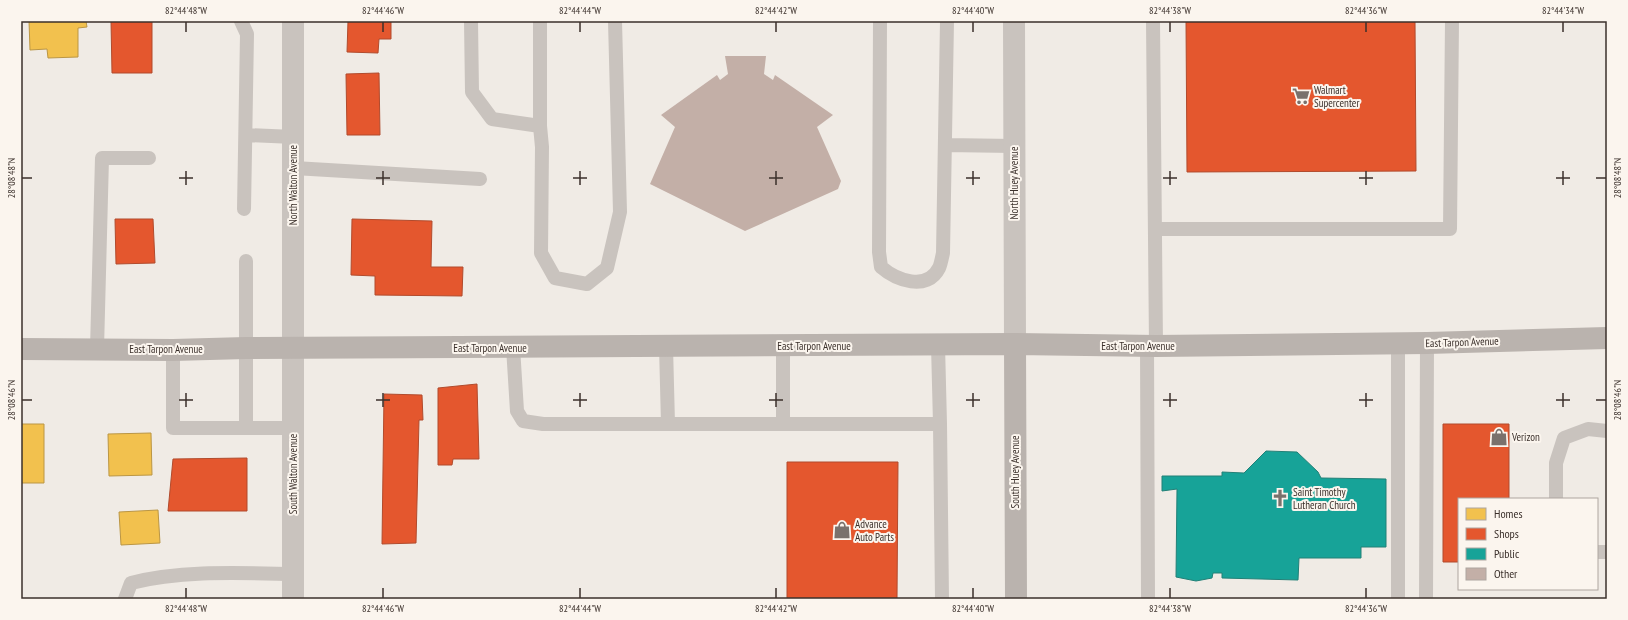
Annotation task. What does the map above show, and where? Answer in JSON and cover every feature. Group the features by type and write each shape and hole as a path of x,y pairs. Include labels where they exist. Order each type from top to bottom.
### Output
{"main road":[{"name":"East Tarpon Avenue","path":"21,349 173,350 246,348 292,349 1015,344 1151,346 1398,344 1607,338"},
{"name":"South Huey Avenue","path":"1015,344 1016,599"}],"street":[{"name":"North Walton Avenue","path":"292,349 294,168 293,21"},
{"name":"North Huey Avenue","path":"1014,21 1015,344"},
{"name":"South Walton Avenue","path":"292,349 293,599"}],"lane":[{"path":"241,21 247,34 244,209"},
{"path":"471,21 472,92 492,119 540,126"},
{"path":"540,21 540,126 542,147 541,253 555,278 587,284 607,268 620,212 615,21"},
{"path":"880,21 881,267 889,274 900,279 918,282 930,278 939,269 943,253 946,21"},
{"path":"1148,599 1151,346 1155,229 1153,21"},
{"path":"1155,229 1450,229 1452,21"},
{"path":"246,135 294,137"},
{"path":"945,145 1014,146"},
{"path":"97,349 102,158 149,158"},
{"path":"294,168 480,179"},
{"path":"246,261 246,427"},
{"path":"1426,599 1427,343"},
{"path":"1398,344 1398,599"},
{"path":"938,345 942,599"},
{"path":"666,346 668,424"},
{"path":"783,346 783,424"},
{"path":"513,347 517,411 523,421 543,424 940,424"},
{"path":"173,350 173,428 293,428"},
{"path":"1556,498 1556,463 1564,438 1588,429 1607,431"},
{"path":"125,599 131,583 158,577 229,573 293,574"}],"building: Homes":[{"path":"29,21 86,21 87,27 78,28 78,57 48,58 47,49 30,50"},
{"path":"21,424 44,424 44,483 21,483"},
{"path":"151,433 152,475 109,476 108,434"},
{"path":"158,510 160,543 121,545 119,512"}],"building: Shops":[{"path":"111,21 152,21 152,73 112,73"},
{"path":"348,21 391,21 391,39 379,39 378,53 347,52"},
{"name":"Walmart Supercenter","path":"1186,21 1415,21 1416,171 1187,172"},
{"path":"379,73 380,135 347,135 346,74"},
{"path":"115,219 153,219 155,263 116,264"},
{"path":"352,219 432,221 431,267 463,267 462,296 375,295 375,276 351,275"},
{"path":"477,384 479,459 453,459 452,465 438,465 438,388"},
{"path":"384,394 422,395 423,420 419,420 416,543 382,544"},
{"path":"1443,424 1509,424 1509,498 1458,498 1458,562 1443,562"},
{"path":"247,458 247,511 168,511 173,459"},
{"name":"Advance Auto Parts","path":"787,462 898,462 897,599 787,599"}],"building: Public":[{"name":"Saint Timothy Lutheran Church","path":"1266,451 1297,452 1318,472 1321,478 1386,479 1386,547 1361,547 1361,558 1299,558 1298,580 1222,578 1222,573 1213,573 1212,578 1196,581 1176,577 1177,489 1162,491 1162,476 1222,476 1222,472 1244,473"}],"building: Other":[{"path":"725,56 766,56 764,74 773,80 775,75 833,115 817,127 841,181 838,189 745,231 650,184 675,127 661,115 717,75 720,80 728,74"}],"place":[{"name":"Walmart Supercenter","path":"1301,96"},
{"name":"Verizon","path":"1499,437"},
{"name":"Saint Timothy Lutheran Church","path":"1280,498"},
{"name":"Advance Auto Parts","path":"842,530"}]}
